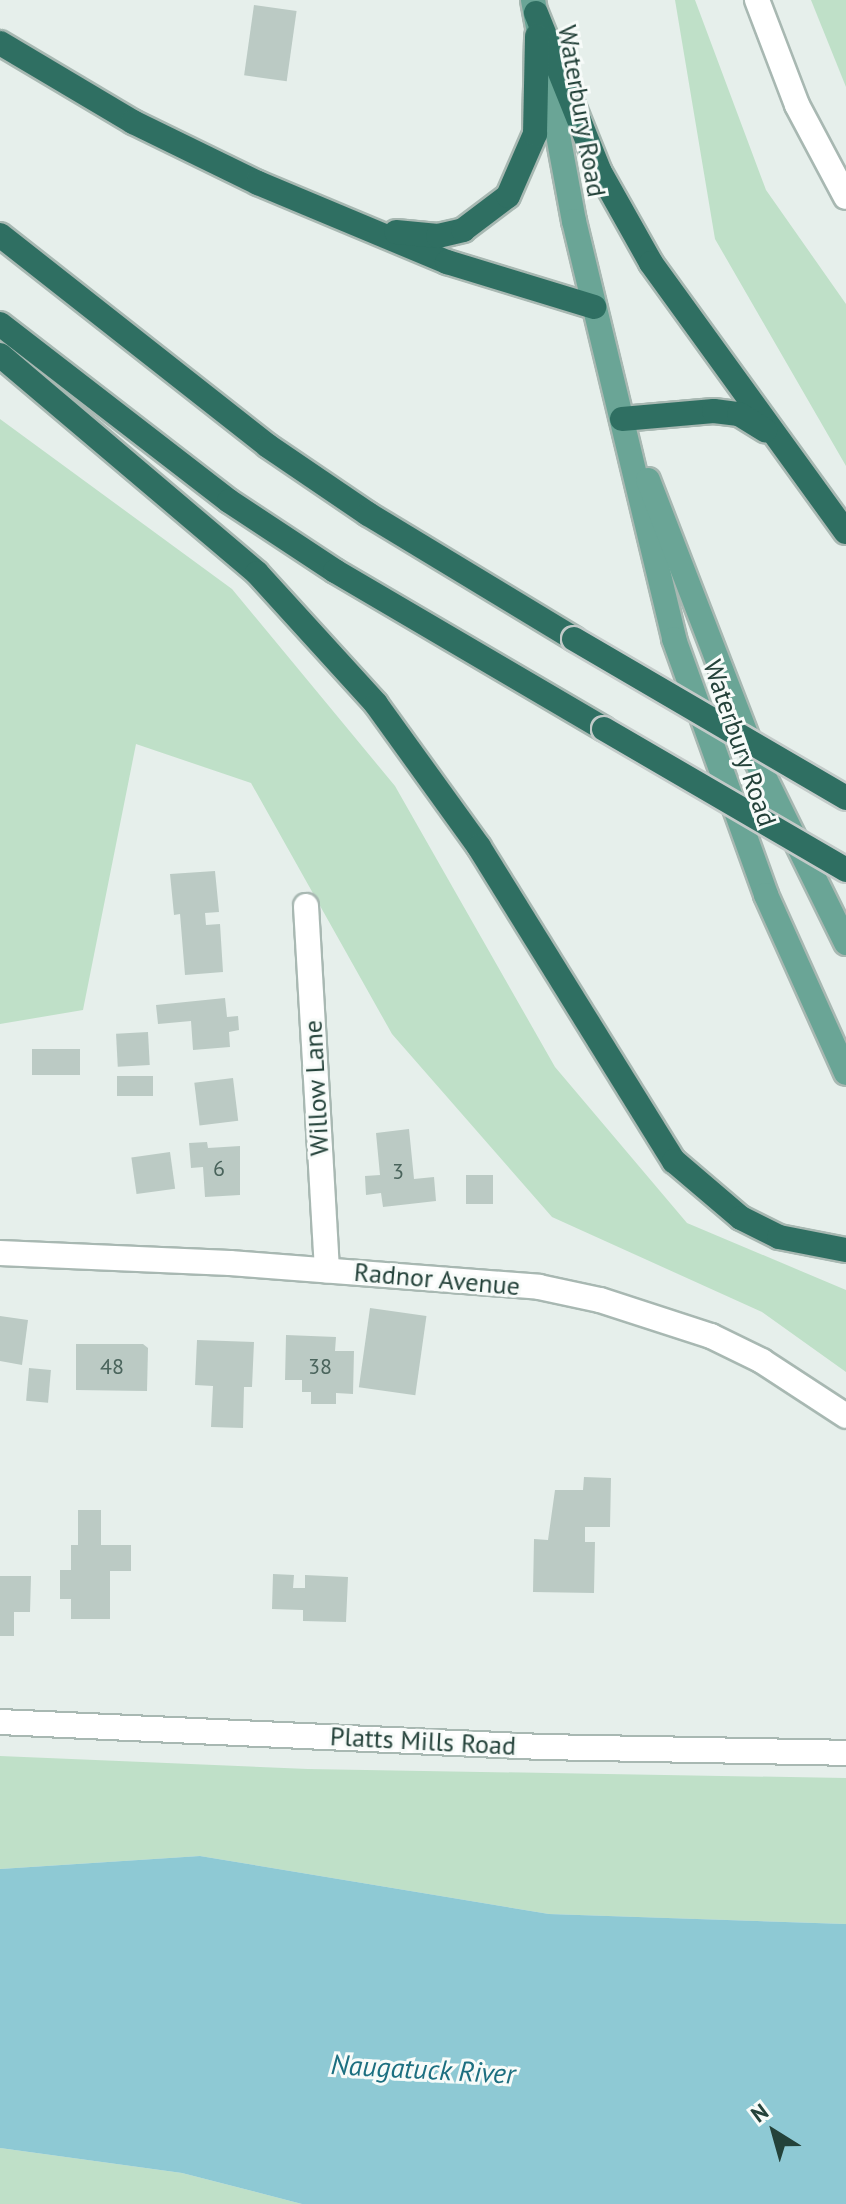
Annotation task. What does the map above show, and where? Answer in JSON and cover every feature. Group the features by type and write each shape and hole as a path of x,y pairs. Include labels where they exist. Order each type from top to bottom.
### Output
{"highway":[{"path":"319,209 409,235 463,230 487,216 519,177 535,134 535,7"},
{"path":"535,7 576,118 626,221 678,306 846,532"},
{"path":"0,43 145,128 319,209 447,262 594,307"},
{"path":"0,235 268,446 394,531 846,798"},
{"path":"0,324 229,501 335,571 846,870"},
{"path":"0,355 257,573 376,704 479,847 674,1161 741,1218 779,1237 846,1250"},
{"path":"622,419 686,412 739,414 782,445"}],"main road":[{"name":"Waterbury Road","path":"535,7 594,307 666,610 709,744 789,954 846,1073"},
{"name":"Waterbury Road","path":"622,419 756,760 846,943"}],"street":[{"path":"757,0 797,105 846,197"},
{"name":"Willow Lane","path":"306,906 327,1270"},
{"name":"Radnor Avenue","path":"0,1253 483,1280 600,1300 711,1336 762,1361 846,1416"},
{"name":"Platts Mills Road","path":"0,1722 542,1747 846,1753"}],"green space":[{"path":"675,0 695,0 766,190 846,304 846,466 715,239"},
{"path":"811,0 846,0 846,87"},
{"path":"0,419 232,589 395,786 555,1067 687,1223 846,1290 846,1372 762,1312 552,1217 392,1034 251,783 136,744 83,1010 0,1024"},
{"path":"0,1756 308,1769 846,1778 846,1924 549,1914 200,1856 0,1869"},
{"path":"0,2148 182,2173 302,2204 0,2204"}],"water":[{"name":"Naugatuck River","path":"200,1856 549,1914 846,1924 846,2204 302,2204 182,2173 0,2148 0,1869"}],"building":[{"path":"254,5 297,11 287,81 244,75"},
{"path":"215,871 219,912 205,913 206,925 220,924 223,972 185,975 180,914 174,915 170,874"},
{"path":"225,998 227,1017 238,1016 239,1030 229,1032 230,1047 193,1050 191,1021 158,1024 156,1005"},
{"path":"148,1032 150,1065 118,1067 116,1034"},
{"path":"32,1049 80,1049 80,1075 32,1075"},
{"path":"117,1076 153,1076 153,1096 117,1096"},
{"path":"233,1078 238,1121 200,1125 194,1083"},
{"path":"409,1129 414,1179 434,1177 436,1201 383,1207 381,1193 366,1195 365,1176 380,1175 376,1133"},
{"path":"207,1142 208,1148 240,1146 240,1195 205,1197 203,1167 191,1168 189,1143"},
{"path":"170,1152 175,1189 137,1194 131,1157"},
{"path":"466,1175 493,1175 493,1204 466,1204"},
{"path":"370,1308 426,1316 415,1395 359,1387"},
{"path":"0,1316 28,1320 22,1365 0,1361"},
{"path":"286,1335 336,1337 335,1351 354,1351 353,1394 336,1393 336,1404 311,1404 311,1392 302,1392 302,1380 285,1380"},
{"path":"197,1340 254,1342 252,1387 244,1387 243,1428 211,1427 213,1386 195,1385"},
{"path":"76,1344 143,1344 148,1348 147,1391 76,1390"},
{"path":"29,1368 51,1370 48,1403 26,1401"},
{"path":"584,1477 611,1478 610,1527 585,1527 585,1542 595,1542 594,1593 533,1592 534,1539 548,1540 555,1490 583,1490"},
{"path":"78,1510 101,1510 101,1545 131,1545 131,1571 110,1571 110,1619 71,1619 71,1599 60,1599 60,1570 71,1570 71,1545 78,1545"},
{"path":"273,1574 294,1575 293,1588 305,1588 305,1575 348,1577 346,1622 303,1621 303,1610 272,1609"},
{"path":"0,1576 31,1576 30,1612 14,1612 14,1636 0,1636"}]}
